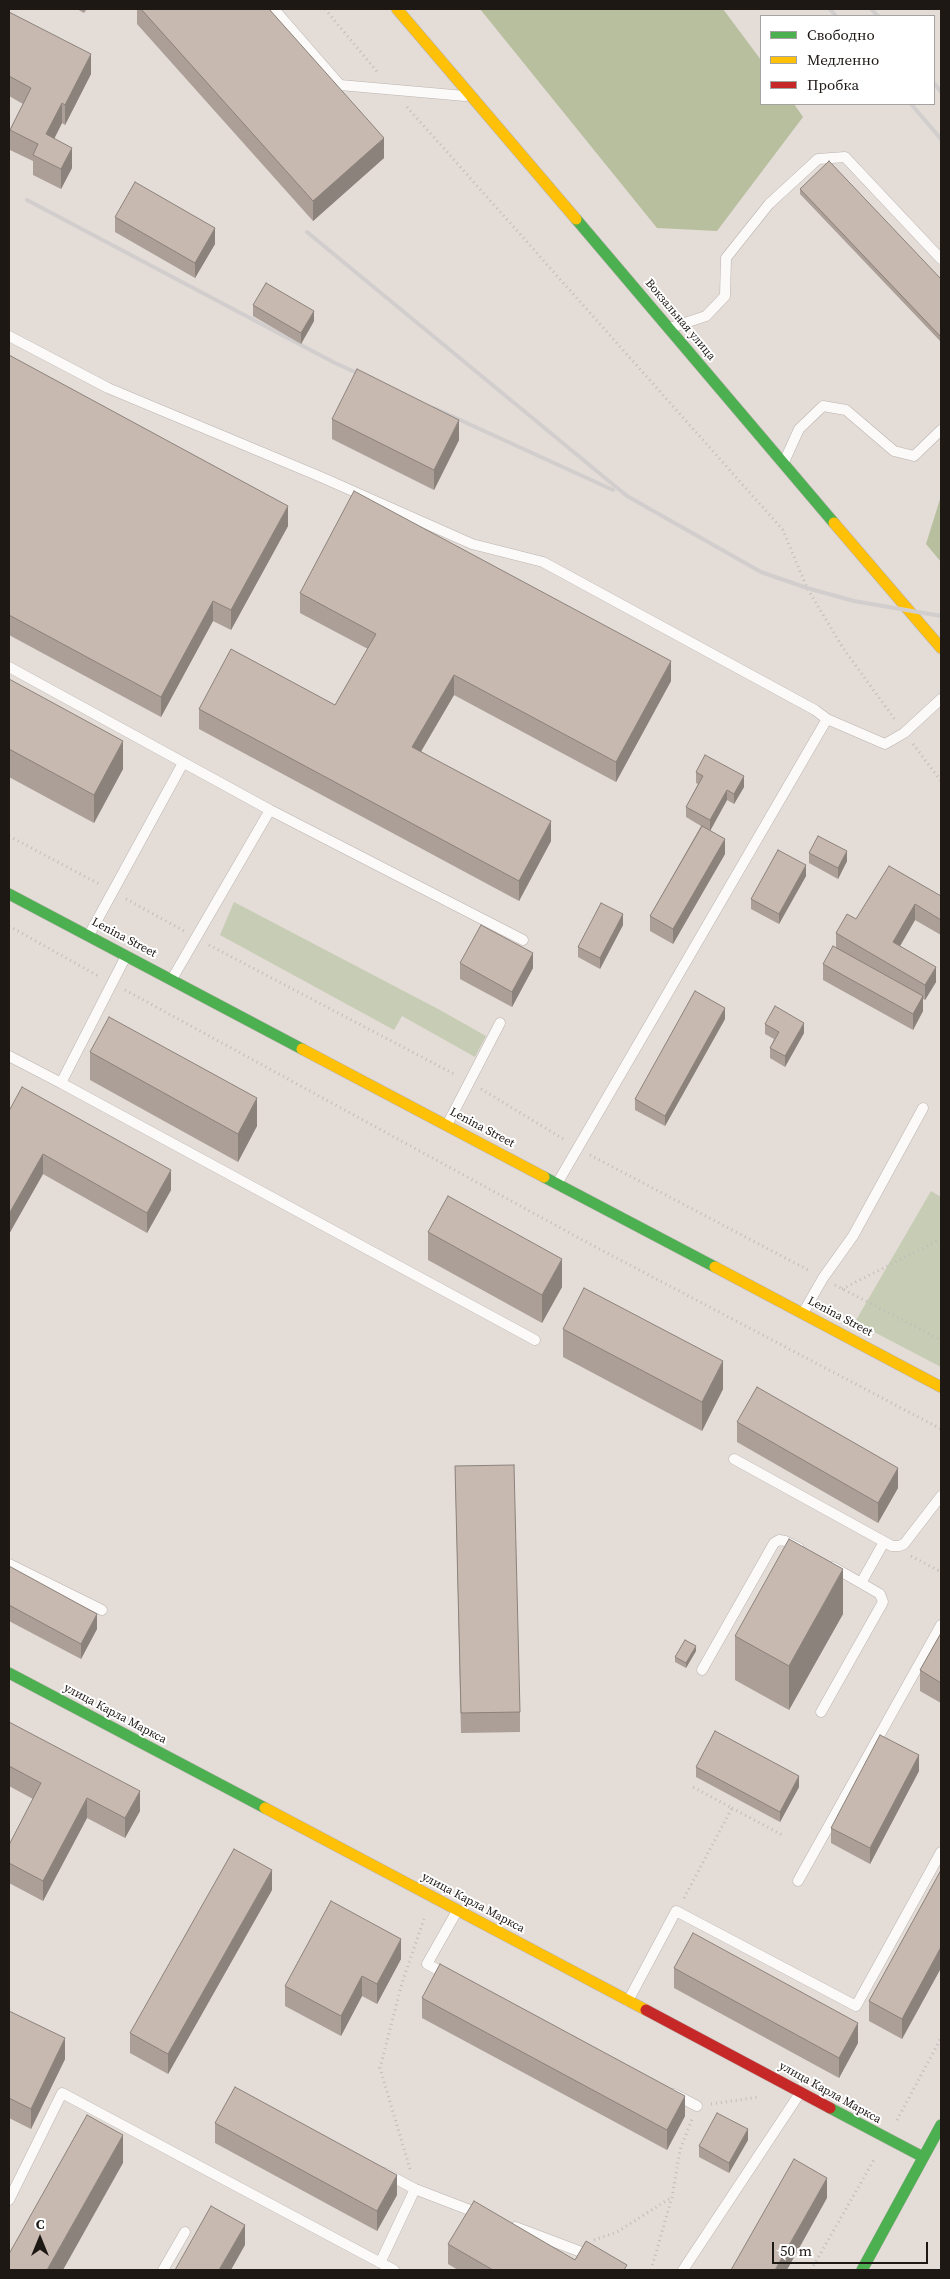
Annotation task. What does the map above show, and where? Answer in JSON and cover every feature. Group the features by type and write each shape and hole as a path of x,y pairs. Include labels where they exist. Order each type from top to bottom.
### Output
{"main road":[{"name":"Вокзальная улица","path":"398,9 941,648"},
{"name":"Lenina Street","path":"9,894 941,1387"},
{"name":"улица Карла Маркса","path":"9,1673 800,2092 886,2140 923,2157"},
{"path":"862,2270 941,2125"}],"lane":[{"path":"274,9 340,85 393,91 472,96"},
{"path":"669,328 706,316 725,296 726,258 770,204 818,159 844,157 941,259"},
{"path":"9,336 108,388 321,477 472,544 543,562 827,719 885,744 904,733 941,699"},
{"path":"784,463 799,429 823,406 846,410 894,451 914,456 941,430"},
{"path":"9,667 270,810 522,940"},
{"path":"557,1183 827,719"},
{"path":"88,936 183,763"},
{"path":"172,979 270,810"},
{"path":"61,1083 127,956"},
{"path":"447,1125 500,1023"},
{"path":"9,1056 535,1340"},
{"path":"803,1313 823,1278 853,1236 923,1108"},
{"path":"734,1459 884,1542 899,1546 904,1544 941,1496"},
{"path":"702,1670 774,1543 779,1540 785,1540 810,1555"},
{"path":"861,1583 884,1542"},
{"path":"9,1564 102,1610"},
{"path":"821,1712 883,1602 880,1594 827,1564"},
{"path":"798,1881 941,1625"},
{"path":"628,2001 676,1911 856,2006 941,1852"},
{"path":"458,1911 426,1964 461,1982"},
{"path":"662,2088 697,2106"},
{"path":"683,2270 800,2092"},
{"path":"9,2200 62,2093 394,2270"},
{"path":"380,2170 415,2189 488,2217"},
{"path":"380,2263 415,2189"},
{"path":"507,2224 603,2260"},
{"path":"163,2270 185,2232"}],"path":[{"path":"325,9 393,91 783,530 807,588 842,648 941,781"},
{"path":"9,926 590,1244 941,1429"},
{"path":"842,1289 941,1239"},
{"path":"899,1546 941,1572"},
{"path":"691,1786 784,1836"},
{"path":"684,1897 732,1808"},
{"path":"415,2189 380,2068 402,1983 432,1897"},
{"path":"651,2270 672,2197 680,2150 697,2106 763,2097"},
{"path":"571,2249 617,2232 672,2197"}],"green space":[{"path":"480,9 723,9 760,59 760,105 795,105 803,117 717,231 657,228"},
{"path":"941,496 941,562 926,544"},
{"path":"234,902 486,1036 475,1057 402,1016 394,1030 220,935"},
{"path":"931,1191 941,1197 941,1367 855,1322"}],"building":[{"path":"141,9 269,9 384,138 313,201"},
{"path":"9,12 91,54 65,105 62,103 46,134 72,148 61,169 33,155 38,144 10,130 31,88 9,76"},
{"path":"829,161 941,279 941,337 800,189"},
{"path":"135,182 215,228 195,263 115,217"},
{"path":"266,283 314,311 301,333 253,305"},
{"path":"9,355 288,506 231,610 213,601 161,697 9,615"},
{"path":"357,369 459,420 434,470 332,419"},
{"path":"354,491 671,661 616,762 454,675 412,747 551,821 519,881 199,709 231,649 335,705 376,634 300,593"},
{"path":"9,679 123,741 94,795 9,749"},
{"path":"705,755 744,776 734,794 727,790 710,820 686,807 703,776 696,772"},
{"path":"702,826 725,839 673,929 650,916"},
{"path":"818,836 847,851 838,868 809,853"},
{"path":"778,850 806,865 779,914 751,899"},
{"path":"889,866 941,896 941,920 915,904 893,942 936,967 925,985 836,933 847,914 856,919"},
{"path":"601,903 623,914 600,958 578,947"},
{"path":"481,925 533,953 512,992 460,963"},
{"path":"833,946 923,996 913,1014 823,964"},
{"path":"695,991 725,1008 665,1116 635,1099"},
{"path":"775,1006 804,1023 785,1056 770,1048 779,1032 765,1024"},
{"path":"109,1017 257,1098 238,1134 90,1052"},
{"path":"22,1087 171,1170 147,1213 43,1154 9,1214 9,1111"},
{"path":"448,1196 562,1259 542,1295 428,1232"},
{"path":"584,1288 723,1361 702,1402 563,1329"},
{"path":"757,1387 898,1468 878,1503 737,1422"},
{"path":"514,1465 520,1712 461,1713 455,1466"},
{"path":"789,1539 843,1569 789,1666 735,1636"},
{"path":"9,1566 97,1614 81,1644 9,1605"},
{"path":"941,1633 941,1683 920,1670"},
{"path":"685,1640 696,1646 686,1663 675,1657"},
{"path":"9,1722 140,1791 125,1818 87,1798 43,1881 9,1863 9,1845 41,1783 9,1766"},
{"path":"715,1731 799,1776 780,1812 696,1767"},
{"path":"880,1735 919,1755 870,1848 831,1828"},
{"path":"234,1849 272,1870 168,2054 130,2033"},
{"path":"941,1870 941,1947 902,2019 869,2001"},
{"path":"331,1901 401,1939 377,1984 362,1976 341,2016 285,1986"},
{"path":"693,1933 858,2023 839,2058 674,1968"},
{"path":"440,1964 685,2096 667,2130 422,1998"},
{"path":"9,2011 65,2038 31,2109 9,2098"},
{"path":"235,2087 397,2175 377,2211 215,2123"},
{"path":"717,2113 748,2129 729,2163 699,2146"},
{"path":"87,2115 123,2135 47,2270 9,2270 9,2254"},
{"path":"794,2159 827,2178 775,2270 731,2270"},
{"path":"474,2201 575,2260 586,2241 627,2265 624,2270 493,2270 448,2244"},
{"path":"211,2206 245,2225 219,2270 175,2270"}],"railway":[{"path":"830,9 835,15"},
{"path":"871,9 877,15"},
{"path":"935,84 941,92"},
{"path":"912,105 941,139"},
{"path":"27,200 335,363 368,378"},
{"path":"307,232 627,496 761,572 807,588 854,601 941,616"},
{"path":"434,408 613,490"}],"traffic: fast":[{"path":"576,219 834,523"},
{"path":"9,894 302,1049"},
{"path":"544,1177 715,1267"},
{"path":"9,1673 265,1808"},
{"path":"830,2108 923,2157"},
{"path":"862,2270 941,2125"}],"traffic: slow":[{"path":"397,9 576,219"},
{"path":"834,523 941,648"},
{"path":"302,1049 544,1177"},
{"path":"715,1267 941,1387"},
{"path":"265,1808 646,2010"}],"traffic: jam":[{"path":"646,2010 830,2108"}]}
